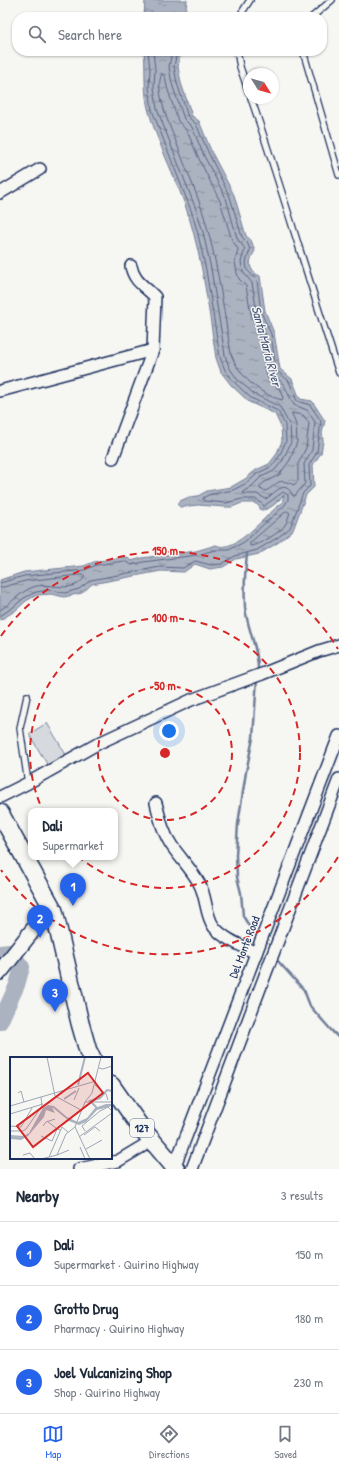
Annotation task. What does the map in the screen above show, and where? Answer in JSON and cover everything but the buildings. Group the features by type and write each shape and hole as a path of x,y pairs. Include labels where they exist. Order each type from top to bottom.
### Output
{"main road":[{"path":"0,813 54,911 80,1023 88,1051 91,1057"},
{"name":"127","path":"112,1086 139,1125 175,1168"}],"street":[{"path":"0,193 40,169"},
{"path":"113,458 153,350 156,300 152,294 139,283 133,274 132,266"},
{"path":"0,392 153,350"},
{"path":"0,797 99,743 192,700 319,650 339,645"},
{"name":"Del Monte Road","path":"175,1168 339,736"},
{"path":"192,1169 339,779"},
{"path":"156,804 162,829 172,846 189,867 199,883 204,893 211,921 215,927 222,934 256,953"},
{"path":"0,972 36,926 54,911"},
{"path":"236,1005 251,1011"},
{"path":"79,1169 118,1161 153,1140"}],"lane":[{"path":"242,12 250,0"},
{"path":"318,12 332,0"},
{"path":"238,56 243,76"},
{"path":"304,56 339,174"},
{"path":"253,104 339,373"},
{"path":"27,696 20,728 28,783"}],"shaded area":[{"path":"47,723 68,758 50,769 29,734"}],"water":[{"path":"145,0 187,0 186,12 144,12"},
{"name":"Santa Maria River","path":"144,56 180,56 178,67 181,83 192,116 199,121 212,153 234,195 246,236 251,240 255,251 251,258 250,265 251,269 260,276 265,311 274,333 280,369 292,379 300,399 312,401 325,421 322,433 323,441 321,453 313,465 314,487 306,495 293,530 279,542 259,554 236,559 223,567 210,569 195,564 184,572 161,571 92,584 82,593 64,597 51,594 37,595 0,620 0,580 24,572 84,566 94,562 123,557 127,557 131,561 142,558 196,551 216,545 224,546 232,544 250,532 282,503 284,495 271,507 265,510 261,510 258,505 254,503 242,503 232,507 198,505 180,507 177,504 189,497 198,496 207,491 231,487 245,479 256,470 269,464 276,455 282,441 281,427 275,414 249,402 231,385 221,372 216,358 205,287 194,234 180,190 153,125 147,104"}],"waterway":[{"path":"247,554 245,607 257,655 258,671"},
{"path":"251,929 243,916 241,893 237,877 236,855 238,824 253,738 257,678"},
{"path":"0,953 10,952 22,967 17,985 0,1022"},
{"path":"277,960 304,990 310,1006 339,1038"}],"place":[{"name":"Dali","path":"73,906"},
{"name":"Grotto Drug","path":"40,938"},
{"name":"Joel Vulcanizing Shop","path":"55,1012"}]}
